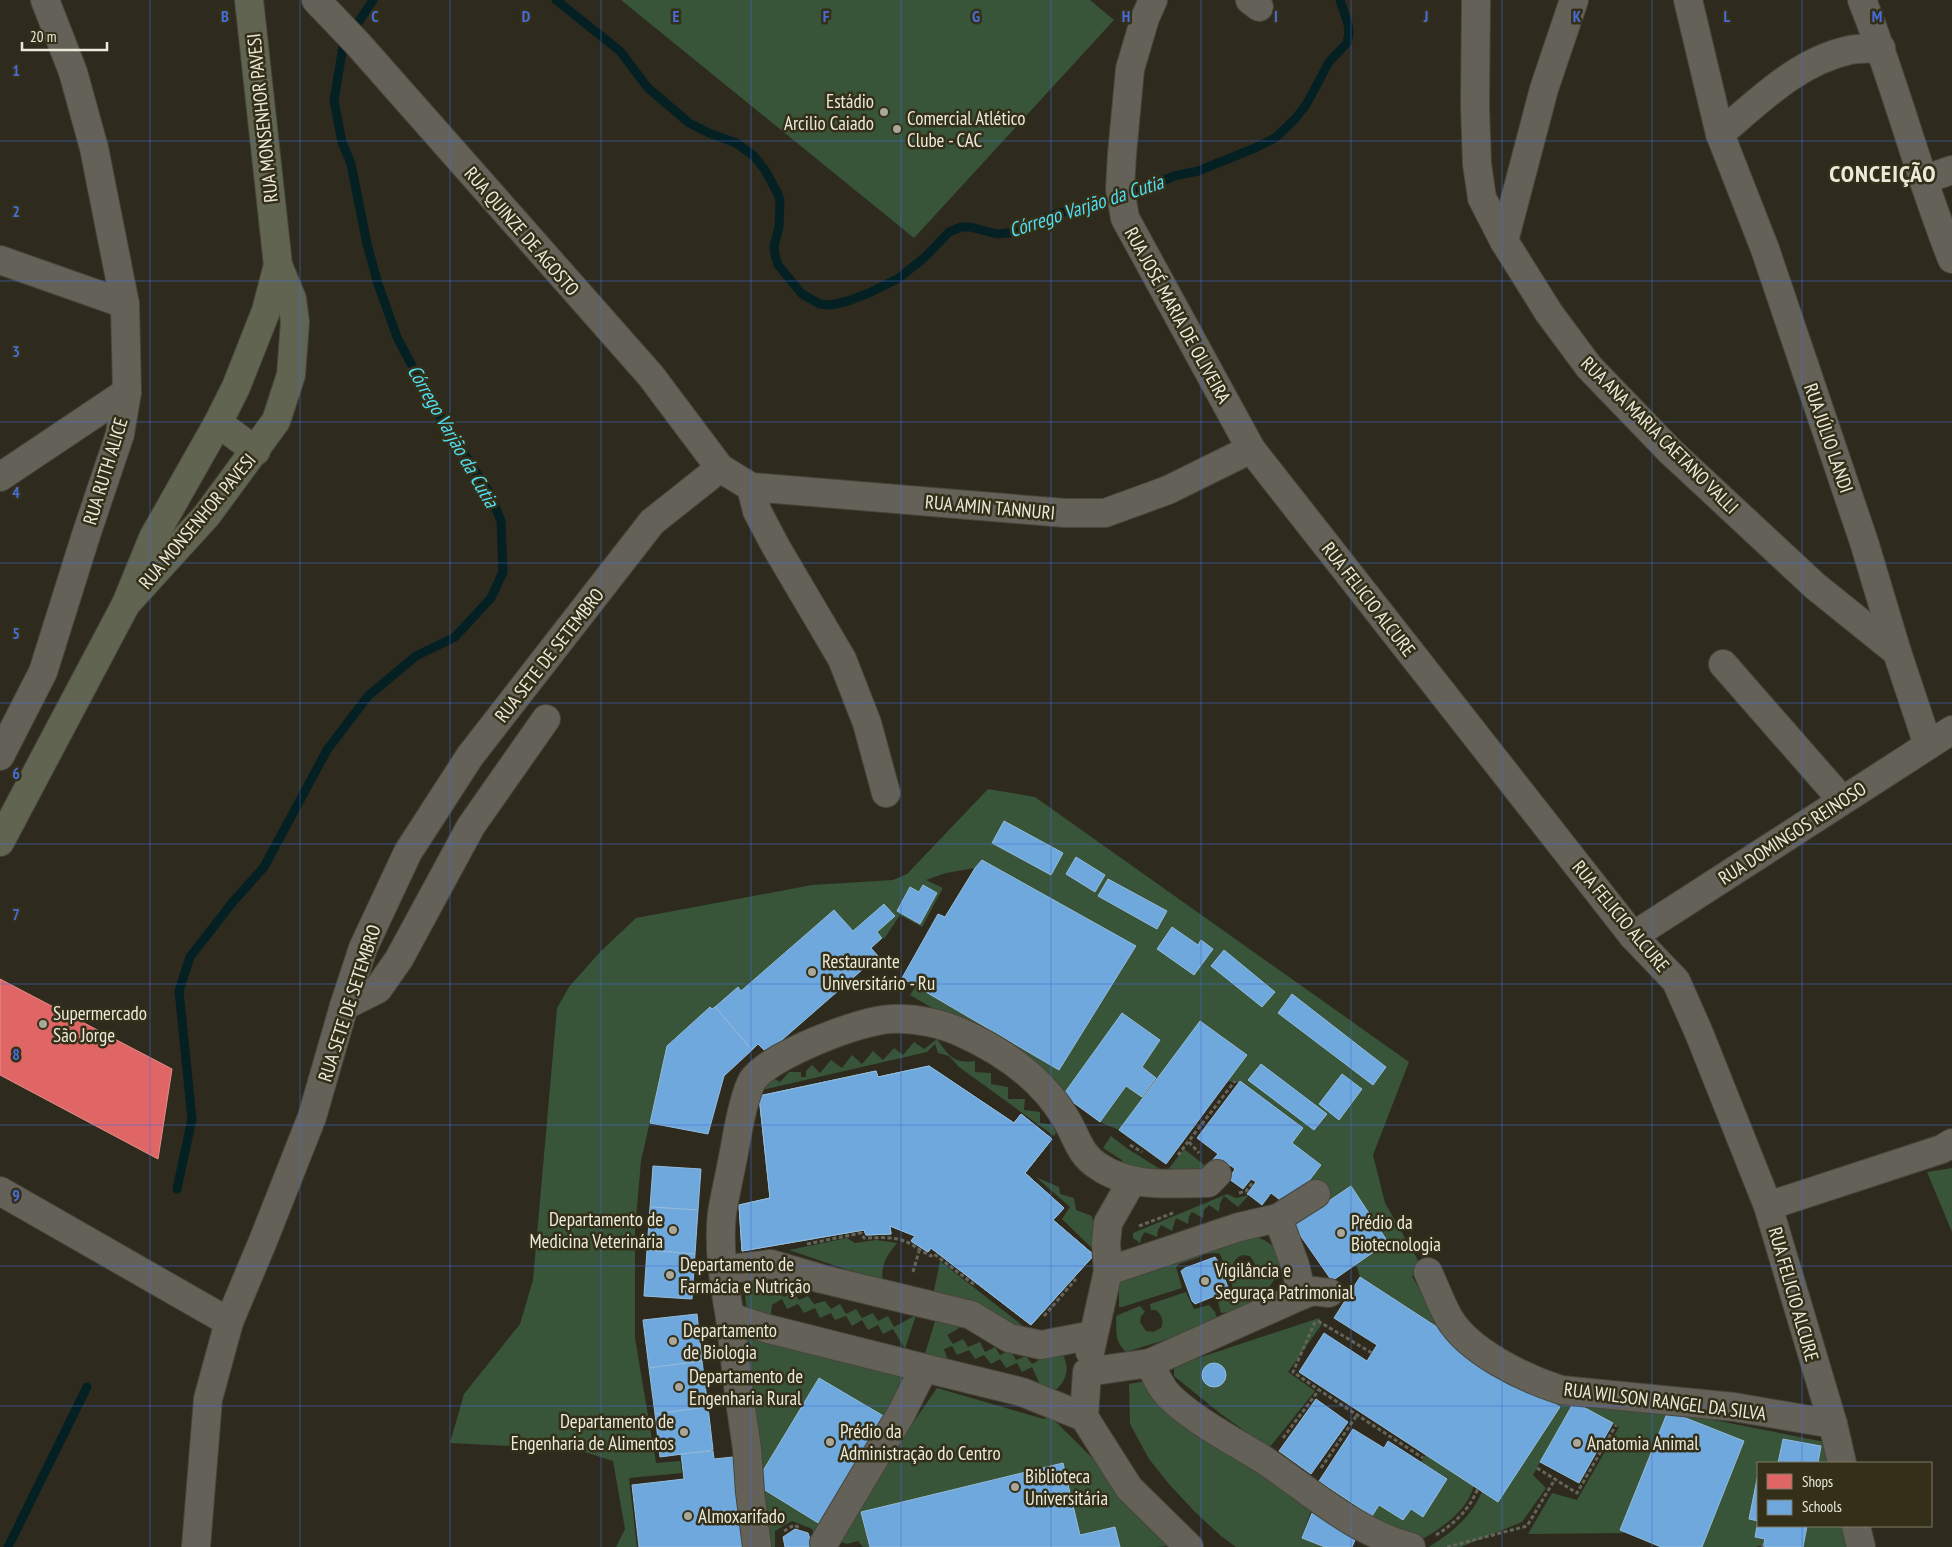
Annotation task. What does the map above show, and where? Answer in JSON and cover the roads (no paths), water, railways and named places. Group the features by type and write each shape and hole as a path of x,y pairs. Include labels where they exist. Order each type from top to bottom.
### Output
{"highway":[{"name":"RUA MONSENHOR PAVESI","path":"126,604 207,516 256,451 276,421 291,375 295,322 292,299 278,265 249,0"},
{"name":"RUA MONSENHOR PAVESI","path":"0,842 126,604 153,538 218,424 236,387 266,311 278,265"},
{"path":"218,424 256,451"}],"street":[{"name":"RUA RUTH ALICE","path":"0,756 43,672 120,434 127,392 125,304 94,148 73,72 45,0"},
{"name":"RUA QUINZE DE AGOSTO","path":"316,0 358,44 651,376 720,468"},
{"name":"RUA JOSÉ MARIA DE OLIVEIRA","path":"1153,0 1145,18 1130,69 1120,189 1125,218 1251,449"},
{"name":"RUA ANA MARIA CAETANO VALLI","path":"1476,0 1475,98 1477,164 1482,198 1504,241 1549,313 1589,367 1670,451 1815,586 1897,652"},
{"path":"1504,241 1544,89 1574,0"},
{"name":"RUA JÚLIO LANDI","path":"1688,0 1720,134 1765,249 1865,545 1897,652 1928,745"},
{"path":"1862,0 1881,48 1923,180 1952,259"},
{"path":"1720,134 1766,94 1792,76 1826,58 1851,50 1881,48"},
{"path":"1923,180 1952,170"},
{"path":"0,260 125,304"},
{"path":"0,477 127,392"},
{"name":"RUA AMIN TANNURI","path":"720,468 750,487 1065,513 1105,514 1168,490 1251,449"},
{"name":"RUA FELICIO ALCURE","path":"1251,449 1633,936 1676,981 1699,1033 1768,1206 1833,1424 1842,1462"},
{"name":"RUA SETE DE SETEMBRO","path":"196,1547 208,1399 229,1322 312,1117 363,948 408,852 470,756 652,522 720,468"},
{"path":"750,487 757,511 776,547 842,659 867,723 886,793"},
{"path":"1723,664 1842,800"},
{"path":"344,1006 378,989 399,960 471,826 546,719"},
{"name":"RUA DOMINGOS REINOSO","path":"1633,936 1952,730"},
{"path":"757,1547 747,1450 722,1270 722,1214 738,1130 748,1091 753,1080 762,1070 810,1044 848,1028 890,1018 924,1021 959,1032 1007,1057 1029,1074 1047,1093 1065,1117 1083,1154 1098,1167 1132,1181 1203,1184 1217,1174"},
{"path":"1768,1206 1952,1143"},
{"path":"1132,1181 1108,1223 1106,1243 1108,1271 1086,1372 1084,1417 1128,1488 1187,1546"},
{"path":"0,1191 229,1322"},
{"path":"1108,1271 1239,1227 1278,1218 1316,1194"},
{"path":"1278,1218 1296,1265 1302,1295"},
{"path":"722,1270 771,1264 822,1280 971,1315 1009,1338 1041,1345 1093,1335"},
{"name":"RUA WILSON RANGEL DA SILVA","path":"1428,1272 1449,1318 1462,1335 1479,1350 1546,1385 1561,1390 1734,1407 1833,1424"},
{"path":"1086,1372 1150,1363 1302,1295 1313,1291 1329,1293"},
{"path":"730,1317 765,1328 1022,1392 1084,1417"},
{"path":"1150,1363 1168,1394 1188,1411 1333,1510 1395,1543 1423,1542"},
{"path":"824,1543 901,1414 924,1368"},
{"path":"1856,1527 1861,1547"}],"waterway":[{"name":"Córrego Varjão da Cutia","path":"177,1189 192,1119 179,991 190,957 232,903 264,867 327,750 368,696 416,656 455,637 491,598 503,572 501,521 489,492 432,404 397,337 378,284 367,244 351,164 342,142 334,101 343,46 373,0"},
{"name":"Córrego Varjão da Cutia","path":"556,0 620,51 648,88 689,123 736,143 754,156 765,170 780,201 779,227 774,246 778,265 802,294 820,304 831,305 869,293 899,278 925,257 949,232 961,227 970,227 997,234 1019,232 1055,214 1130,195 1174,176 1198,171 1275,138 1295,119 1306,105 1329,62 1347,43 1348,24 1340,0"},
{"name":"Córrego Varjão da Cutia","path":"8,1547 87,1387"}],"place":[{"name":"Estádio Arcilio Caiado","path":"884,112"},
{"name":"Comercial Atlético Clube - CAC","path":"897,129"},
{"name":"Restaurante Universitário - Ru","path":"812,972"},
{"name":"Supermercado São Jorge","path":"43,1024"},
{"name":"Departamento de Medicina Veterinária","path":"673,1230"},
{"name":"Prédio da Biotecnologia","path":"1341,1233"},
{"name":"Departamento de Farmácia e Nutrição","path":"670,1275"},
{"name":"Vigilância e Seguraça Patrimonial","path":"1205,1281"},
{"name":"Departamento de Biologia","path":"673,1341"},
{"name":"Departamento de Engenharia Rural","path":"679,1387"},
{"name":"Departamento de Engenharia de Alimentos","path":"684,1432"},
{"name":"Prédio da Administração do Centro","path":"830,1442"},
{"name":"Anatomia Animal","path":"1577,1443"},
{"name":"Biblioteca Universitária","path":"1015,1487"},
{"name":"Almoxarifado","path":"688,1516"}],"district":[{"name":"CONCEIÇÃO","path":"1883,173"}]}
